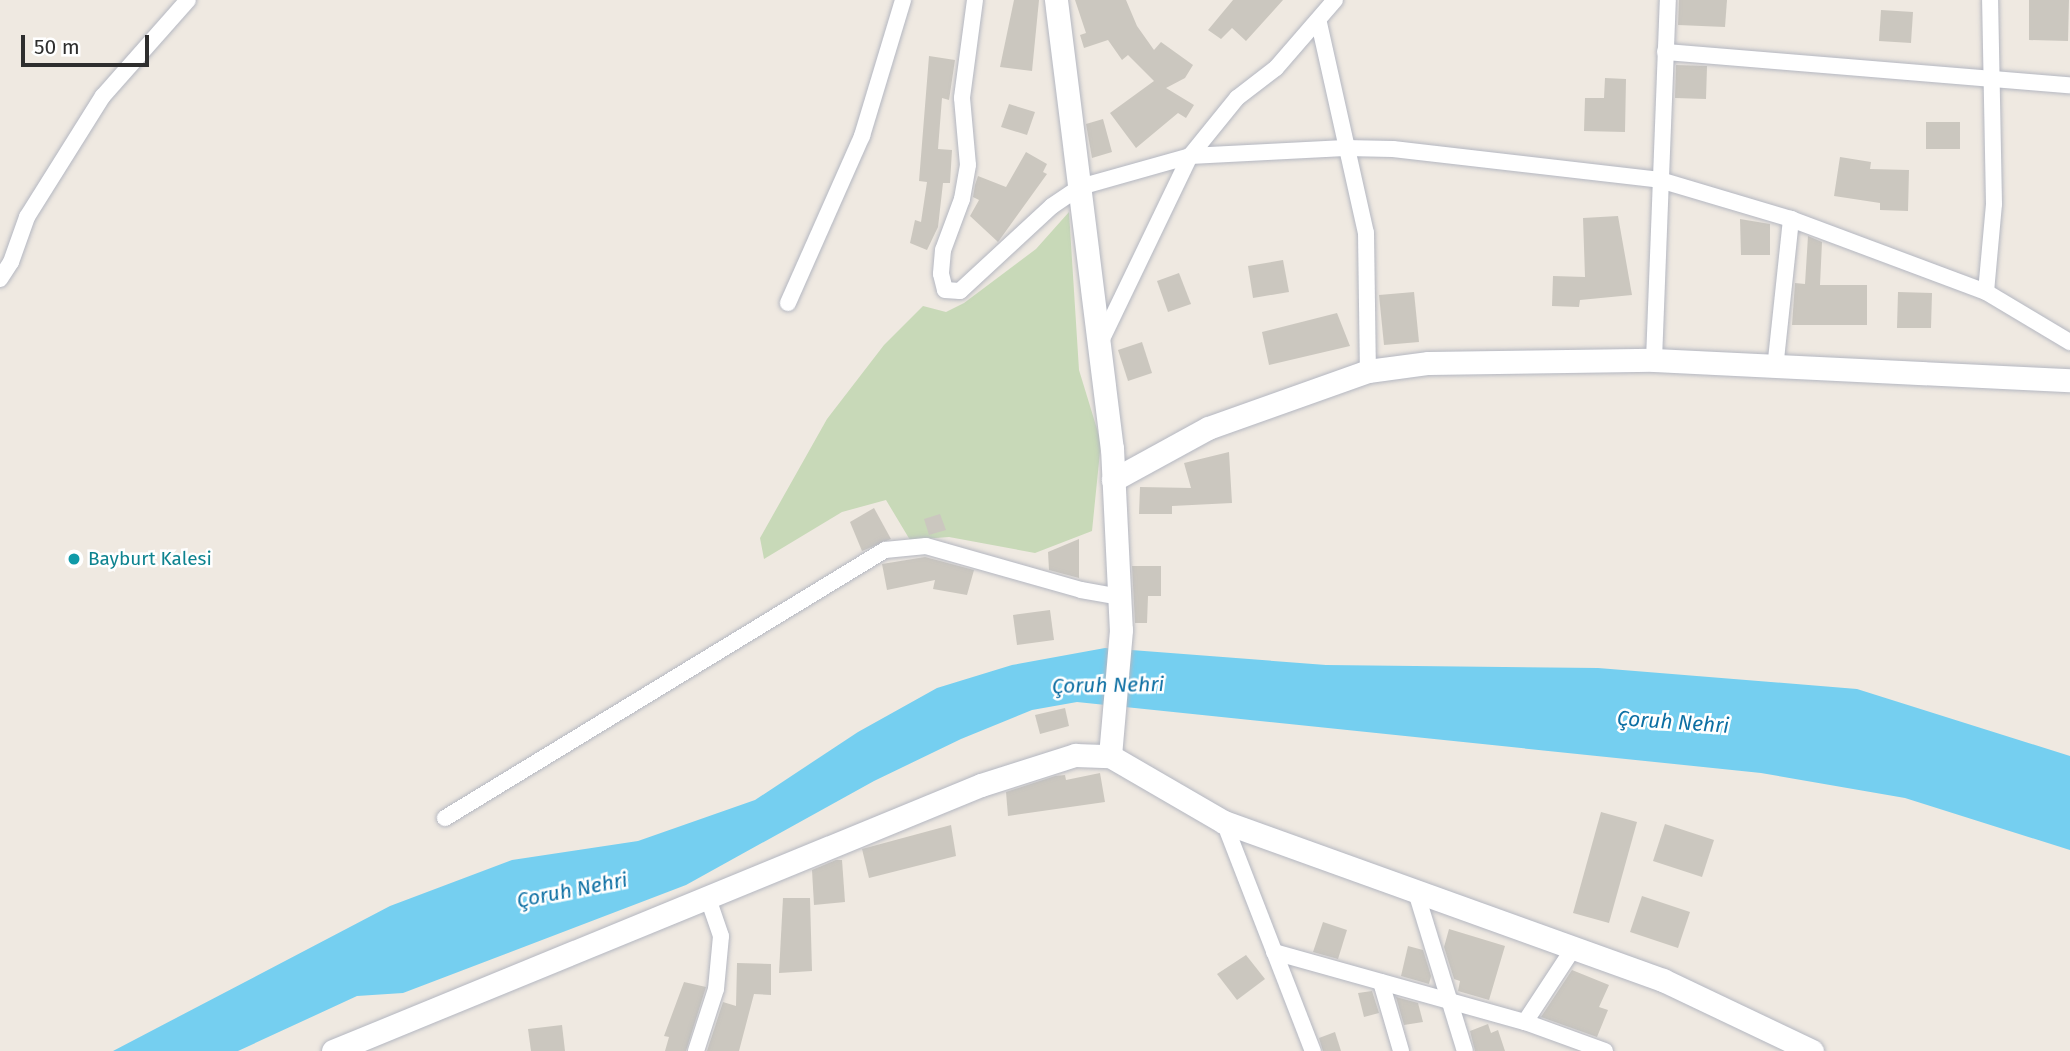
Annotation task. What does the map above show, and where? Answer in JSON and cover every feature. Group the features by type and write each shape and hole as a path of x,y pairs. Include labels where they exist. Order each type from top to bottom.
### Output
{"main road":[{"path":"1056,0 1100,343 1113,480 1121,630 1110,756"},
{"path":"1113,480 1209,428 1368,371 1428,363 1654,360 1775,369 2070,380"},
{"path":"333,1051 708,900 981,785 1075,755 1110,756 1224,822 1575,946 1663,980 1812,1051"}],"street":[{"path":"0,279 11,262 27,217 103,96 188,0"},
{"path":"788,303 862,136 903,0"},
{"path":"975,0 962,99 968,165 943,250 945,289 960,291 968,285 1052,206 1080,187 1190,156 1345,148 1393,149 1660,180 1791,219 1986,292 2070,342"},
{"path":"1100,343 1190,156 1237,98 1276,68 1319,23 1335,0"},
{"path":"1654,360 1668,0"},
{"path":"1986,292 1994,204 1990,0"},
{"path":"1319,23 1366,233 1368,371"},
{"path":"1665,52 1992,81 2070,85"},
{"path":"1775,369 1791,219"},
{"path":"445,818 885,551 926,546 1081,590 1119,597"},
{"path":"1224,822 1313,1051"},
{"path":"1416,892 1465,1051"},
{"path":"696,1051 716,989 721,936 708,900"},
{"path":"1525,1022 1575,946"},
{"path":"1274,952 1525,1022 1605,1051"},
{"path":"1381,982 1401,1051"}],"green space":[{"path":"1069,212 1079,370 1101,442 1092,531 1035,553 949,537 910,540 886,500 842,512 764,559 760,538 827,419 884,345 923,306 946,312 964,303 1036,249"}],"water":[{"name":"Çoruh Nehri","path":"1105,648 1326,665 1598,668 1857,689 2070,756 2070,850 1905,798 1761,773 1077,702 1032,710 961,739 874,781 686,885 403,993 357,996 238,1051 113,1051 390,906 512,860 638,841 755,800 858,732 937,688 1012,665"}],"building":[{"path":"1014,0 1039,0 1032,71 1000,67"},
{"path":"1075,0 1126,0 1137,26 1154,50 1161,42 1193,65 1185,78 1166,88 1194,105 1186,118 1178,113 1136,148 1110,113 1154,81 1128,55 1122,60 1108,40 1084,48 1080,35 1086,33"},
{"path":"1233,0 1283,0 1246,41 1232,28 1221,39 1208,30"},
{"path":"1679,0 1727,0 1725,27 1678,25"},
{"path":"2029,0 2069,0 2068,41 2029,40"},
{"path":"1881,10 1913,12 1911,43 1879,41"},
{"path":"929,56 955,60 949,100 942,98 938,149 952,150 950,183 943,183 938,227 927,250 910,243 915,220 921,222 927,182 919,181"},
{"path":"1676,65 1707,66 1706,99 1675,98"},
{"path":"1605,78 1626,79 1625,132 1584,131 1585,98 1604,98"},
{"path":"1009,104 1035,112 1027,135 1001,127"},
{"path":"1103,119 1112,152 1092,158 1086,124"},
{"path":"1926,122 1960,122 1960,149 1926,149"},
{"path":"1026,152 1047,164 1043,172 1047,174 998,242 970,216 979,200 973,197 975,185 978,176 1006,187"},
{"path":"1840,157 1871,162 1870,169 1909,170 1908,211 1880,210 1880,203 1834,196"},
{"path":"1618,216 1632,295 1580,300 1579,307 1552,306 1553,276 1585,277 1583,218"},
{"path":"1740,219 1770,224 1770,255 1741,255"},
{"path":"1808,236 1822,242 1820,285 1867,285 1867,325 1792,325 1795,283 1805,284"},
{"path":"1283,260 1289,292 1253,298 1248,266"},
{"path":"1179,273 1191,304 1168,312 1157,281"},
{"path":"1414,292 1419,342 1384,345 1379,295"},
{"path":"1898,292 1932,293 1931,328 1897,328"},
{"path":"1337,313 1350,346 1269,365 1262,332"},
{"path":"1142,342 1152,373 1128,381 1118,350"},
{"path":"1229,452 1232,503 1172,506 1172,514 1139,514 1140,487 1191,488 1184,463"},
{"path":"874,508 891,539 862,551 850,522"},
{"path":"940,514 946,530 929,535 924,519"},
{"path":"1079,539 1079,578 1049,570 1048,552"},
{"path":"925,557 974,570 967,595 933,589 935,580 887,590 882,564"},
{"path":"1132,566 1161,566 1161,596 1148,596 1147,623 1135,623"},
{"path":"1050,610 1054,640 1017,645 1013,615"},
{"path":"1065,708 1069,726 1040,734 1035,715"},
{"path":"1100,773 1105,802 1008,816 1006,792 1055,776 1065,775 1066,780"},
{"path":"1601,812 1637,822 1609,923 1573,913"},
{"path":"1665,824 1714,840 1702,877 1653,861"},
{"path":"951,825 956,856 869,878 862,849"},
{"path":"842,860 845,902 814,905 812,870"},
{"path":"1642,896 1690,912 1678,948 1630,932"},
{"path":"783,898 810,898 812,971 779,973"},
{"path":"1323,922 1347,930 1338,959 1313,952"},
{"path":"1449,929 1505,946 1489,1000 1458,991 1460,981 1454,979 1444,947"},
{"path":"1408,946 1423,950 1431,976 1429,984 1401,976"},
{"path":"1246,955 1265,979 1237,1000 1217,974"},
{"path":"737,963 771,964 771,995 754,994 739,1051 707,1051 723,1002 736,1006"},
{"path":"1572,970 1609,985 1599,1007 1608,1010 1597,1037 1541,1017"},
{"path":"684,982 706,987 686,1051 665,1051 669,1037 664,1036"},
{"path":"1372,991 1379,1013 1364,1017 1358,993"},
{"path":"1396,997 1418,1003 1423,1022 1404,1025"},
{"path":"1488,1024 1491,1033 1498,1030 1505,1051 1475,1051 1470,1031"},
{"path":"562,1025 565,1051 531,1051 528,1029"},
{"path":"1335,1032 1341,1051 1323,1051 1319,1038"}],"place":[{"name":"Bayburt Kalesi","path":"74,559"}]}
